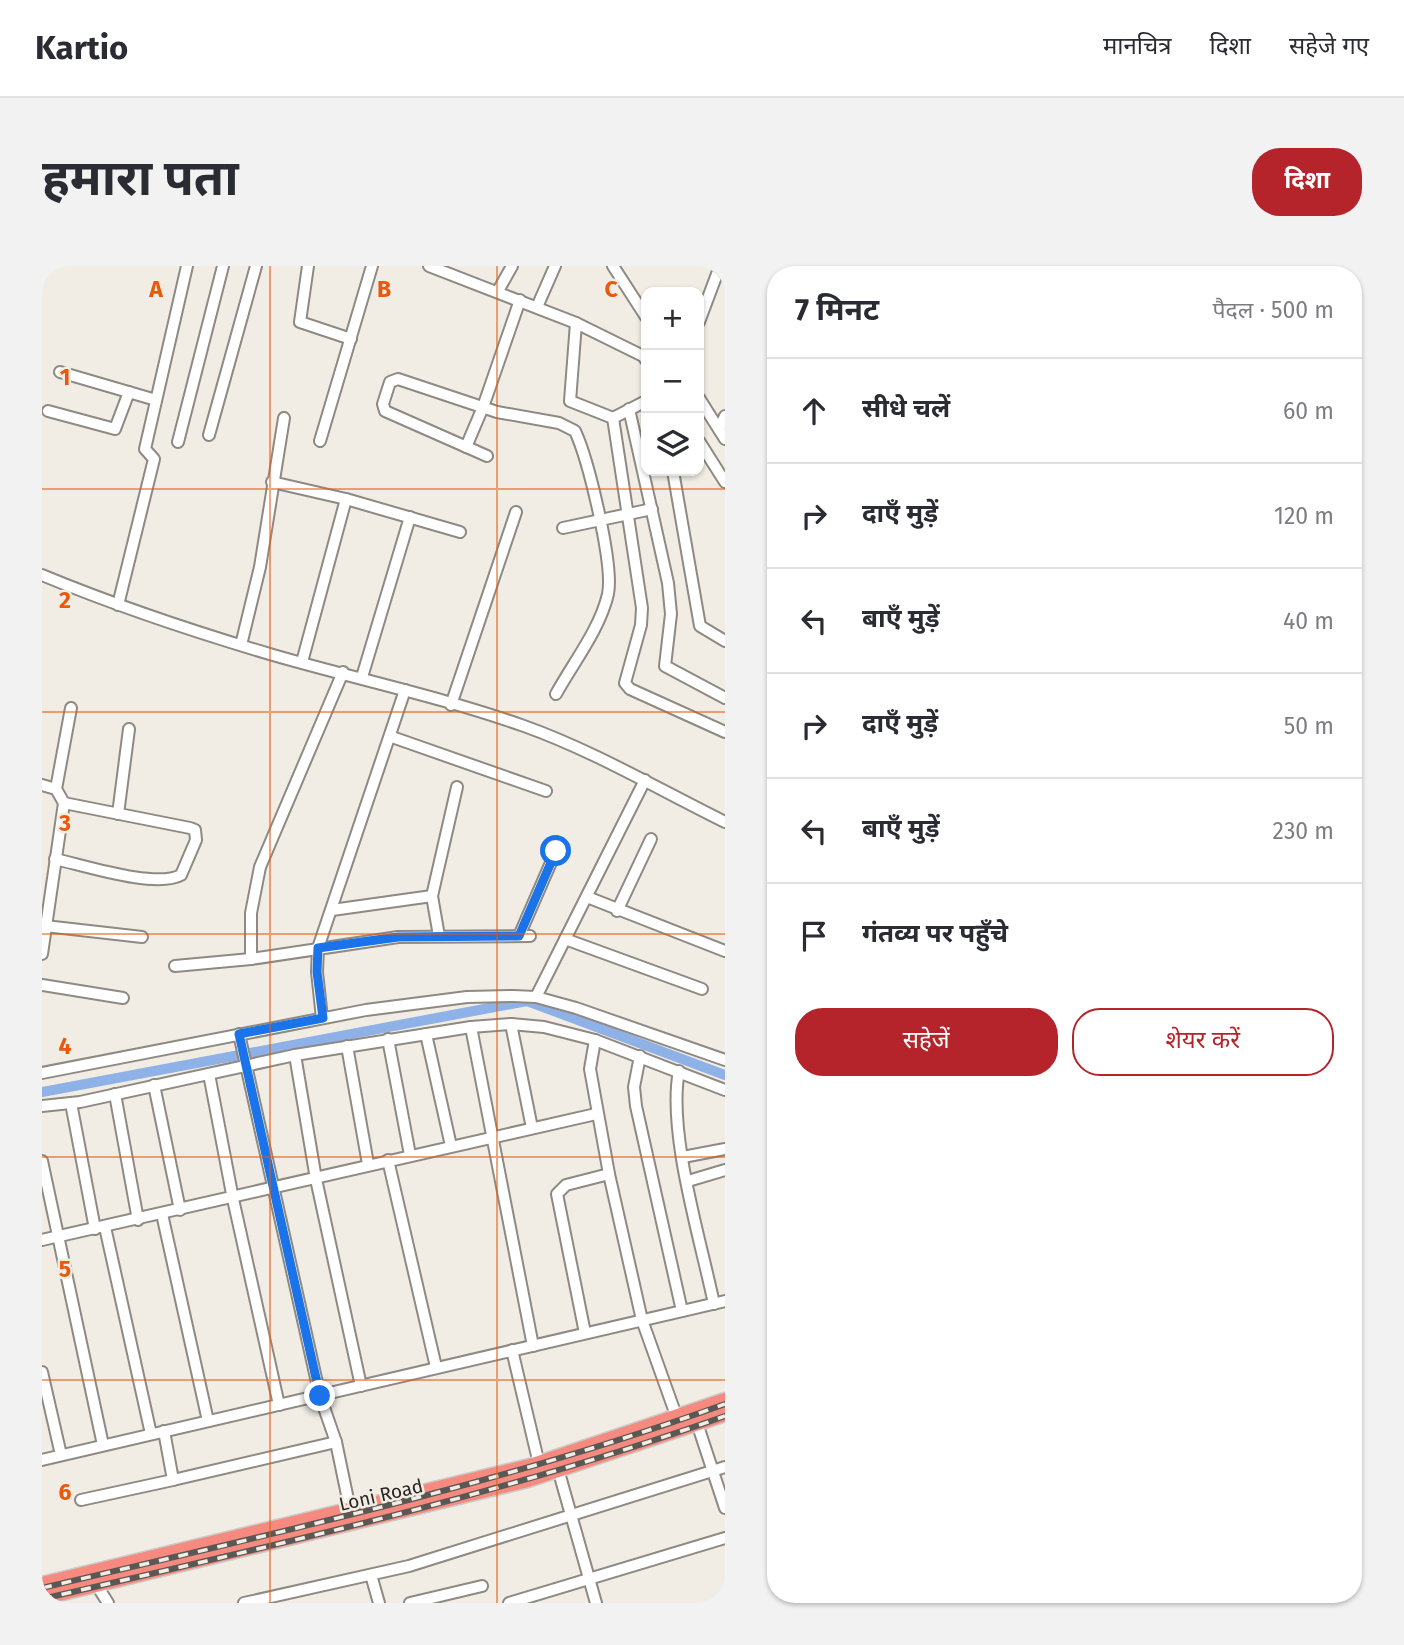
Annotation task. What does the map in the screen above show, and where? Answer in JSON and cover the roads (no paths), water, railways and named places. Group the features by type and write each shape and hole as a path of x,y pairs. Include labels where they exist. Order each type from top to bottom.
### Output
{"highway":[{"name":"Loni Road","path":"42,1597 352,1517 539,1464 725,1401"},
{"name":"Loni Road","path":"42,1585 558,1469 725,1413"}],"street":[{"path":"118,605 154,460 145,449 187,266"},
{"path":"178,442 223,266"},
{"path":"209,435 256,266"},
{"path":"308,266 300,322 351,339"},
{"path":"320,441 372,266"},
{"path":"429,266 576,323 641,355"},
{"path":"464,278 470,266"},
{"path":"498,291 512,266"},
{"path":"537,307 555,266"},
{"path":"613,266 641,309"},
{"path":"704,309 720,266"},
{"path":"466,447 484,407 520,300"},
{"path":"576,323 569,401 613,418"},
{"path":"60,372 156,400"},
{"path":"487,456 385,411 383,404 387,387 393,380 398,379 522,418 559,423 575,431 607,558 608,593 589,637 556,694"},
{"path":"48,411 115,429 129,392"},
{"path":"613,418 641,403"},
{"path":"704,406 723,434"},
{"path":"629,409 670,599 664,666 725,698"},
{"path":"723,434 725,415"},
{"path":"241,645 260,567 284,418"},
{"path":"613,418 642,617 625,683 630,690 725,732"},
{"path":"704,449 725,482"},
{"path":"674,476 700,626 725,641"},
{"path":"272,482 346,499 460,532"},
{"path":"302,662 346,499"},
{"path":"563,528 652,509"},
{"path":"451,705 516,512"},
{"path":"362,677 410,517"},
{"path":"42,575 118,605 241,645 362,677 561,740 725,822"},
{"path":"251,959 251,913 260,867 343,672"},
{"path":"323,1018 317,972 318,948 392,737 405,691"},
{"path":"55,789 71,708"},
{"path":"118,814 129,729"},
{"path":"392,737 546,790"},
{"path":"536,997 645,780"},
{"path":"42,785 55,789 64,803 42,954"},
{"path":"439,936 432,896 457,787"},
{"path":"55,859 137,877 173,879 181,875 196,840 195,830 64,803"},
{"path":"617,911 652,839"},
{"path":"175,966 251,959 398,937 525,936 556,851"},
{"path":"332,910 432,896"},
{"path":"587,897 617,911 725,951"},
{"path":"45,926 142,937"},
{"path":"565,939 702,989"},
{"path":"42,985 123,998"},
{"path":"42,1073 241,1038 323,1018 467,997 536,997 576,1008 725,1060"},
{"path":"511,1024 532,1128"},
{"path":"42,1107 209,1074 247,1060 471,1027 511,1024 544,1027 595,1040 725,1090"},
{"path":"471,1027 533,1346"},
{"path":"426,1034 451,1146"},
{"path":"241,1038 320,1396 336,1442 352,1517"},
{"path":"388,1039 410,1155"},
{"path":"595,1040 590,1069 608,1174 642,1320 677,1418"},
{"path":"347,1046 368,1164"},
{"path":"295,1055 316,1179 361,1386"},
{"path":"640,1056 634,1087 636,1106 682,1311"},
{"path":"42,1460 719,1303 682,1157 675,1101 679,1071"},
{"path":"209,1074 233,1199 279,1405"},
{"path":"154,1085 180,1210"},
{"path":"115,1094 138,1220"},
{"path":"71,1103 151,1434"},
{"path":"42,1240 233,1199 368,1164 596,1114"},
{"path":"682,1157 725,1149"},
{"path":"388,1160 436,1367"},
{"path":"42,1161 103,1445"},
{"path":"688,1181 725,1170"},
{"path":"585,1333 557,1194 566,1185 608,1174"},
{"path":"162,1214 208,1422"},
{"path":"512,1350 539,1464"},
{"path":"42,1372 61,1455"},
{"path":"697,1423 725,1508"},
{"path":"164,1431 173,1480"},
{"path":"81,1500 336,1442"},
{"path":"244,1603 371,1575 570,1517 725,1467"},
{"path":"558,1469 587,1579 596,1603"},
{"path":"509,1603 725,1538"},
{"path":"371,1575 379,1603"},
{"path":"96,1584 108,1603"},
{"path":"410,1603 482,1586"}],"waterway":[{"path":"42,1092 527,1001 725,1075"}],"railway":[{"path":"42,1588 472,1483 641,1433 725,1404"},
{"path":"42,1599 300,1539 472,1495 725,1416"}]}
